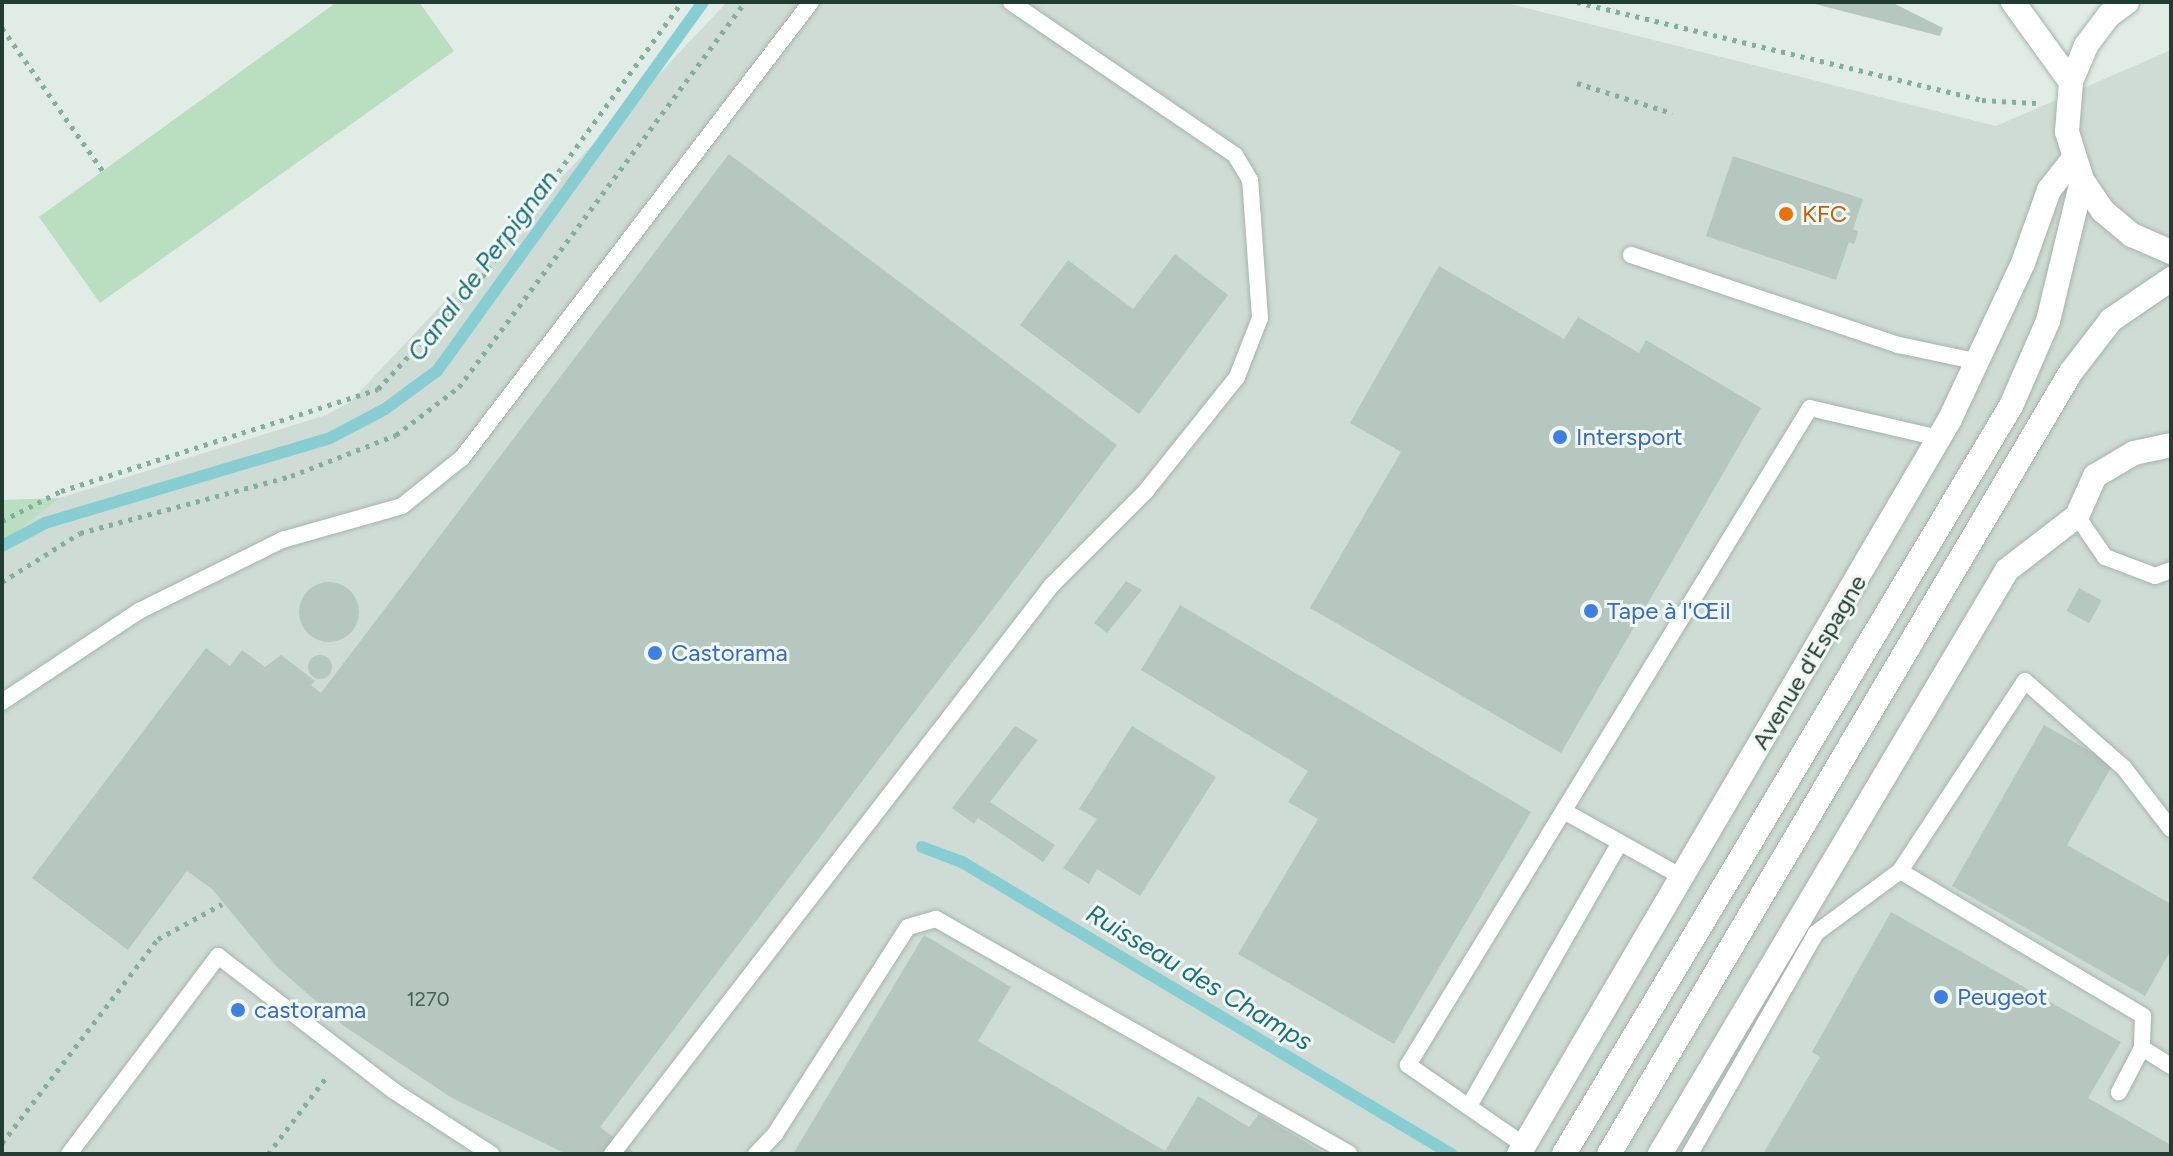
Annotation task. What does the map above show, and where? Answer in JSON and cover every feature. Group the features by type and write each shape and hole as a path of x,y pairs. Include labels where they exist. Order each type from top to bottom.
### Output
{"main road":[{"path":"2069,93 2086,46 2109,15 2127,2"},
{"path":"2024,6 2069,93 2077,169 2103,211 2132,235 2171,252"},
{"name":"Avenue d'Espagne","path":"1522,1150 1939,438 2023,263 2049,190 2077,169"},
{"name":"Avenue d'Espagne","path":"1564,1154 2011,406 2048,321 2077,169"},
{"path":"1609,1154 2071,372 2111,320 2171,279"},
{"path":"1660,1154 1794,921 2007,570 2077,516 2095,476 2134,453 2171,445"}],"lane":[{"path":"2,702 139,611 282,540 402,506 462,458 811,2"},
{"path":"612,1154 1052,585 1146,491 1237,377 1260,318 1250,180 1235,155 1011,2"},
{"path":"1631,255 1899,345 1974,361"},
{"path":"1522,1150 1469,1106 1408,1065 1567,813 1810,408 1939,438"},
{"path":"2077,516 2105,557 2155,576 2171,570"},
{"path":"1690,1154 1816,933 1900,871 2025,681 2124,768 2171,829"},
{"path":"1567,813 1680,876"},
{"path":"1469,1106 1619,844"},
{"path":"1900,871 2143,1016 2142,1048 2119,1092"},
{"path":"756,1154 775,1134 908,927 936,919 1349,1154"},
{"path":"1794,921 1816,933"},
{"path":"69,1154 218,956 344,1055 491,1154"},
{"path":"2142,1048 2171,1066"},
{"path":"1550,1154 1580,1126"}],"path":[{"path":"2,521 61,491 378,389 482,277 682,2"},
{"path":"2,582 80,533 291,476 396,435 459,387 745,2"},
{"path":"1577,2 1982,100 2069,93"},
{"path":"2,28 103,171"},
{"path":"1577,83 1672,113"},
{"path":"2,1143 158,939 222,904"},
{"path":"268,1154 344,1055"}],"shaded area":[{"path":"727,2 1502,2 1996,126 2171,50 2171,1154 2,1154 2,544 60,498 326,415 350,402"}],"green space":[{"path":"337,2 419,2 454,51 100,303 39,217"},
{"path":"60,498 2,544 2,500"}],"building":[{"path":"1807,2 1891,2 1943,28 1940,36"},
{"name":"Castorama","path":"729,154 1117,445 600,1127 636,1154 566,1154 452,1098 344,1026 276,966 212,889 187,871 128,950 32,878 206,648 230,666 242,650 265,667 281,655 315,681 311,685 321,693"},
{"name":"KFC","path":"1733,156 1863,199 1853,229 1858,231 1856,239 1854,244 1849,242 1836,280 1706,236"},
{"path":"1175,254 1228,295 1139,414 1020,325 1068,260 1133,309"},
{"path":"1439,266 1564,339 1578,317 1639,353 1646,340 1761,408 1561,753 1310,608 1401,452 1350,423"},
{"path":"1126,581 1142,590 1107,633 1094,623"},
{"path":"329,582 351,590 359,612 351,634 329,642 307,634 299,612 307,590"},
{"path":"2079,588 2102,601 2089,623 2066,611"},
{"path":"1180,605 1531,812 1394,1044 1238,954 1318,819 1288,802 1308,771 1141,670"},
{"path":"320,655 329,658 332,667 329,676 320,679 311,676 308,667 311,658"},
{"path":"2044,725 2113,764 2067,845 2171,904 2171,950 2145,996 1952,886"},
{"path":"1015,726 1038,740 990,802 1055,845 1043,862 978,818 974,824 952,808"},
{"path":"1132,726 1216,777 1140,896 1097,869 1089,884 1063,868 1097,819 1079,809"},
{"name":"Peugeot","path":"1891,912 2121,1042 2088,1098 2171,1145 2171,1154 1763,1154 1820,1057 1812,1052"},
{"path":"924,935 1011,987 978,1041 1165,1151 1198,1096 1249,1127 1259,1114 1325,1154 793,1154"}],"waterway":[{"name":"Canal de Perpignan","path":"2,546 45,523 330,438 385,409 437,371 703,2"},
{"name":"Ruisseau des Champs","path":"922,847 962,862 1451,1154"}],"place":[{"name":"KFC","path":"1786,214"},
{"name":"Intersport","path":"1560,437"},
{"name":"Tape à l'Œil","path":"1591,611"},
{"name":"Castorama","path":"655,653"},
{"name":"Peugeot","path":"1941,997"},
{"name":"castorama","path":"238,1010"}]}
